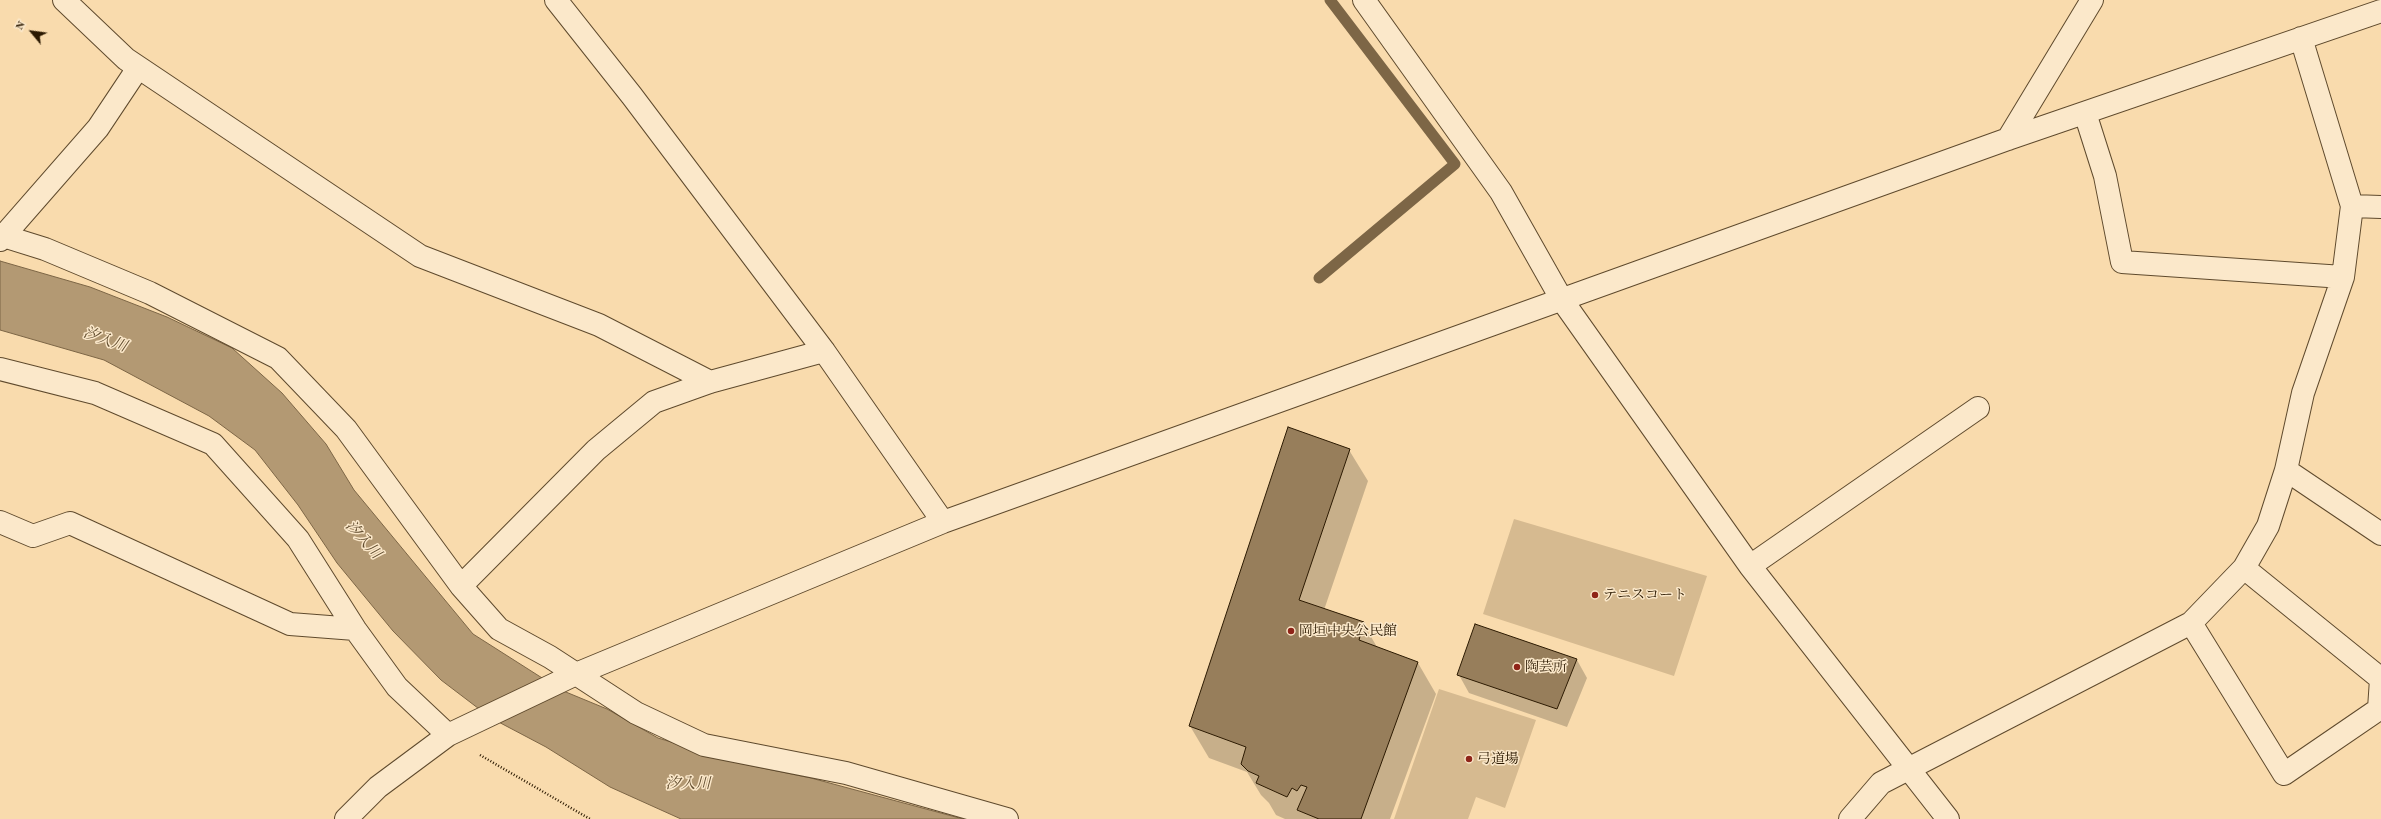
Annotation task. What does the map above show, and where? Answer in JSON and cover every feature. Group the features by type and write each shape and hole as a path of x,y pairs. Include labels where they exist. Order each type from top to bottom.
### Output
{"street":[{"path":"64,0 126,59 138,68 420,256 599,325 710,382"},
{"path":"556,0 632,96 824,351 943,522"},
{"path":"2008,139 2092,0"},
{"path":"1366,1 1501,192 1562,300 1750,566 1908,770 1948,819"},
{"path":"346,819 378,787 448,736 576,674 943,522 2008,139 2381,11"},
{"path":"1850,819 1881,784 2191,622 2244,568 2268,526 2286,470 2303,393 2343,277 2352,206 2302,38"},
{"path":"138,68 98,128 1,237 45,249 150,293 278,358 346,429 461,586 499,629 576,674 636,713 704,745 846,773 1007,819"},
{"path":"2084,113 2105,176 2122,262 2343,277"},
{"path":"2352,206 2381,207"},
{"path":"461,586 596,450 654,402 710,382 824,351"},
{"path":"0,370 95,393 213,444 298,539 355,629 398,687 448,736"},
{"path":"1750,566 1978,408"},
{"path":"2286,470 2381,534"},
{"path":"0,522 33,536 70,523 290,624 355,629"},
{"path":"2191,622 2284,774 2379,709 2381,679 2244,568"}],"path":[{"path":"448,736 590,819"}],"shaded area":[{"name":"テニスコート","path":"1514,519 1707,576 1674,676 1483,614"},
{"name":"弓道場","path":"1439,689 1536,720 1505,808 1476,797 1468,819 1394,819"}],"water":[{"name":"汐入川","path":"0,261 90,287 167,317 232,348 282,393 326,444 354,490 473,634 561,690 607,709 658,738 743,764 811,778 963,819 681,819 610,787 546,747 491,718 441,680 393,631 337,563 298,505 255,450 209,416 104,360 0,330"}],"building":[{"name":"岡垣中央公民館","path":"1288,427 1350,449 1299,600 1364,622 1359,640 1418,662 1361,819 1319,819 1297,810 1307,787 1301,785 1297,791 1292,788 1287,797 1256,783 1259,776 1248,771 1241,764 1246,747 1189,726"},
{"name":"陶芸所","path":"1475,624 1577,659 1557,709 1457,675"}],"waterway":[{"path":"1319,278 1455,164 1330,0"}],"place":[{"name":"テニスコート","path":"1595,595"},
{"name":"岡垣中央公民館","path":"1291,631"},
{"name":"陶芸所","path":"1517,667"},
{"name":"弓道場","path":"1469,759"}]}
